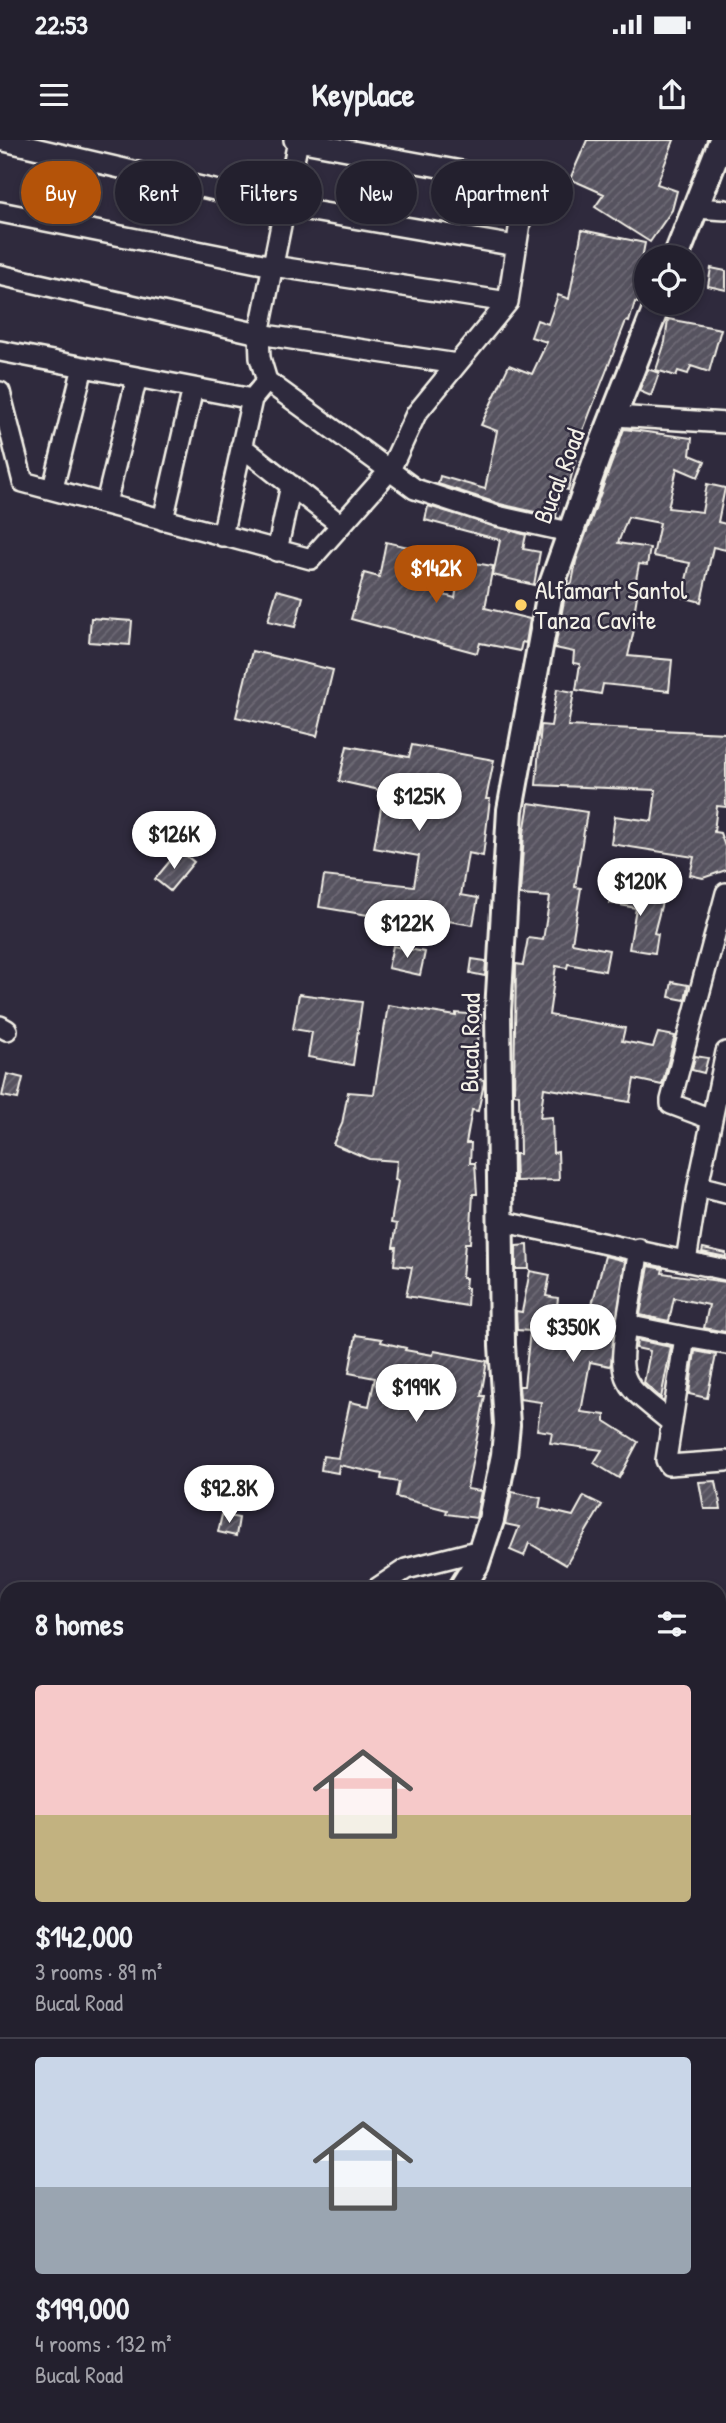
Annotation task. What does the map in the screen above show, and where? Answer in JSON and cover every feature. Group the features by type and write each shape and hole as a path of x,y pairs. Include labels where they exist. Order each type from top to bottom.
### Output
{"street":[{"path":"0,140 216,190"},
{"path":"0,392 23,482 311,559 390,470 416,414 508,302 526,183 296,140 292,161"},
{"path":"681,245 722,140"},
{"path":"695,208 726,211"},
{"path":"0,212 272,266 508,302"},
{"path":"322,213 516,246"},
{"path":"280,224 259,334 260,358 267,381 390,470 431,496 569,532"},
{"path":"0,275 259,334 457,364"},
{"name":"Bucal Road","path":"465,1582 481,1550 497,1494 507,1425 500,1222 498,1011 510,810 551,587 569,532 653,315"},
{"path":"0,351 251,399"},
{"path":"53,488 83,367"},
{"path":"106,503 137,377"},
{"path":"222,536 251,399 267,381"},
{"path":"163,520 193,388"},
{"path":"615,416 726,423"},
{"path":"241,446 341,526"},
{"path":"277,551 291,485"},
{"path":"711,1119 679,1109 671,1104 671,1100 726,892"},
{"path":"686,1261 698,1186 726,1052"},
{"path":"698,1186 726,1193"},
{"path":"500,1222 639,1249 726,1270"},
{"path":"639,1249 621,1357 624,1378 636,1395 672,1423"},
{"path":"627,1321 636,1327 726,1344"},
{"path":"685,1336 666,1460 669,1465 726,1461"},
{"path":"386,1582 406,1569 481,1550"}],"building":[{"path":"587,140 674,140 657,184 677,191 672,210 650,242 595,207 604,194 573,180 573,172"},
{"path":"582,230 645,243 634,245 634,305 582,433 568,490 561,488 556,517 500,504 438,484 440,476 485,489 497,431 481,425 509,365 532,374 547,342 531,337 537,320 548,324 558,295 569,299"},
{"path":"711,268 726,271 726,290 708,286"},
{"path":"668,319 721,329 709,372 691,366 688,374 678,371 676,376 656,370 665,342"},
{"path":"648,369 659,373 651,396 639,391"},
{"path":"624,429 692,438 690,455 705,461 698,477 677,468 668,508 702,512 707,484 725,488 718,522 726,524 726,550 713,547 701,602 682,597 690,563 653,556 660,523 628,517 618,543 650,548 647,565 639,564 633,595 637,596 633,620 636,621 628,656 672,660 669,691 603,684 601,694 576,690 580,664 573,663 574,652 555,648 567,585 572,583 576,561"},
{"path":"428,506 526,535 523,549 540,552 534,585 493,575 500,540 425,520"},
{"path":"386,542 426,551 418,588 455,598 462,561 493,566 485,608 530,619 526,643 522,642 520,651 480,643 477,653 351,619 364,573 379,577"},
{"path":"277,590 303,597 295,627 268,621"},
{"path":"91,618 132,621 130,645 89,642"},
{"path":"252,651 333,670 317,736 236,717"},
{"path":"557,689 574,692 568,726 726,733 726,807 717,806 714,832 720,833 726,849 726,870 703,878 690,875 694,857 611,844 615,816 652,821 656,790 536,785 541,725 551,726"},
{"path":"412,745 494,760 486,799 490,799 483,856 468,853 461,895 478,898 473,925 430,918 429,925 319,907 324,876 414,886 419,856 374,848 384,791 339,781 347,746 409,757"},
{"path":"529,803 587,812 575,887 581,888 572,943 609,950 605,971 568,964 567,968 556,966 549,1015 625,1028 622,1041 653,1047 658,1033 675,1036 662,1085 634,1079 630,1102 544,1088 540,1118 552,1117 553,1153 558,1152 559,1180 516,1181 515,1154 520,1154 519,1095 514,1094 516,964 523,965 528,938 543,940 550,897 520,895"},
{"path":"179,850 194,862 170,891 155,879"},
{"path":"614,886 643,893 642,898 662,902 654,933 658,934 655,953 629,949 636,908 610,903"},
{"path":"393,946 425,952 420,975 388,968"},
{"path":"472,959 486,961 485,976 470,973"},
{"path":"672,982 688,985 685,1000 669,997"},
{"path":"299,994 362,1002 353,1065 308,1057 312,1032 293,1029"},
{"path":"388,1005 456,1016 456,1013 481,1015 476,1060 479,1061 478,1079 484,1080 484,1084 478,1111 472,1110 466,1143 471,1143 470,1163 475,1163 477,1194 473,1194 470,1243 465,1243 462,1278 466,1278 465,1288 468,1288 467,1306 406,1296 412,1267 394,1265 396,1247 393,1247 397,1224 391,1223 398,1181 395,1180 397,1161 369,1159 333,1144 342,1124 348,1092 374,1094"},
{"path":"695,1056 708,1058 704,1073 692,1070"},
{"path":"7,1074 23,1078 18,1099 2,1096"},
{"path":"528,1245 529,1269 516,1269 516,1246"},
{"path":"703,1248 726,1253 726,1257 702,1252"},
{"path":"605,1256 625,1261 611,1363 610,1366 590,1362 581,1412 605,1415 605,1421 638,1442 619,1478 594,1463 602,1450 550,1443 552,1432 537,1430 541,1402 520,1399 519,1386 524,1386 530,1331 517,1330 516,1311 522,1312 530,1271 550,1275 546,1296 558,1298 557,1306 590,1312"},
{"path":"649,1266 663,1269 662,1273 726,1282 726,1332 704,1328 709,1305 674,1298 669,1321 640,1315"},
{"path":"356,1335 382,1339 381,1342 406,1348 405,1350 433,1355 434,1351 487,1361 481,1396 485,1396 467,1489 481,1491 476,1518 446,1514 447,1510 396,1497 399,1482 381,1479 382,1474 339,1465 338,1473 321,1470 323,1456 338,1458 350,1402 369,1406 375,1378 349,1373"},
{"path":"637,1340 671,1347 661,1398 644,1383 650,1351 636,1348"},
{"path":"695,1351 716,1355 707,1398 689,1394"},
{"path":"716,1481 721,1509 704,1509 699,1482"},
{"path":"512,1492 541,1498 539,1508 573,1516 584,1496 602,1505 566,1565 529,1543 524,1556 510,1550 519,1527 505,1524"},
{"path":"222,1515 239,1518 236,1536 218,1532"}],"place":[{"name":"Alfamart Santol Tanza Cavite","path":"521,605"}]}
